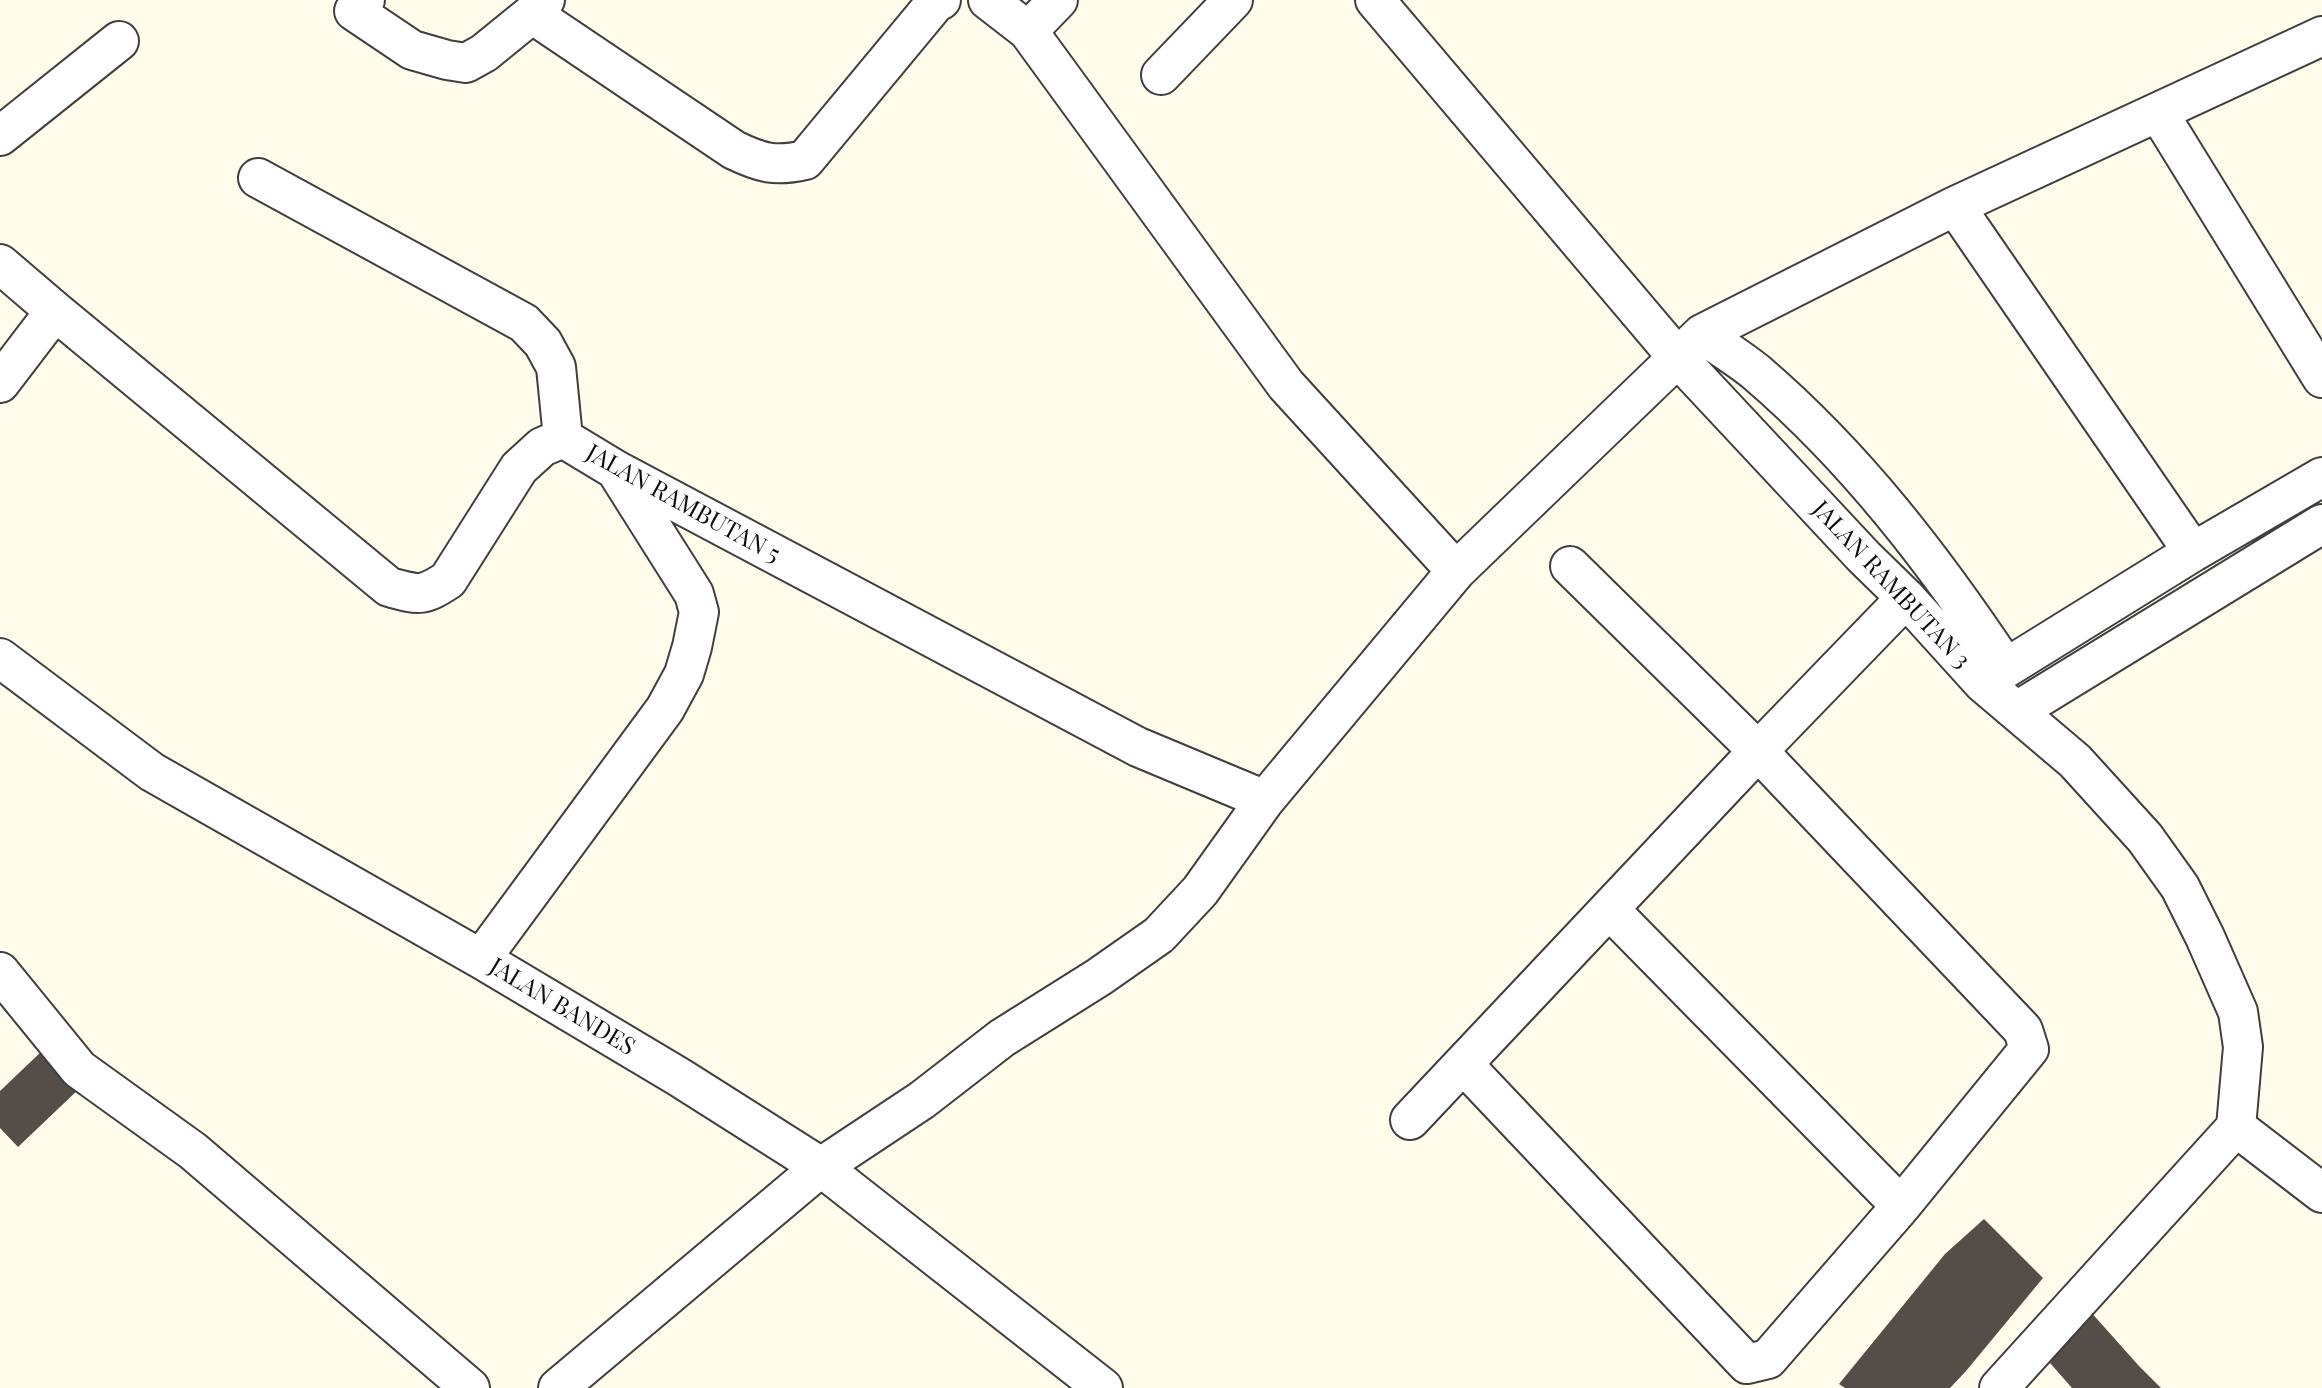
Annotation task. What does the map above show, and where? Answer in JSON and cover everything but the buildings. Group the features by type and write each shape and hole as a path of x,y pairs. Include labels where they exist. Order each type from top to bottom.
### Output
{"street":[{"path":"360,6 412,50 466,63 484,53 538,7 734,150 761,162 786,165 805,160 941,0"},
{"path":"988,0 1028,31 1286,385 1456,571"},
{"path":"1028,31 1058,0"},
{"path":"1161,75 1233,0"},
{"name":"JALAN RAMBUTAN 3","path":"1375,0 1690,346 1864,557 1994,675 2017,711 2075,761 2145,838 2180,887 2238,1012 2243,1047 2236,1127"},
{"path":"558,1388 821,1167 922,1100 1002,1038 1159,935 1200,891 1265,800 1456,571 1690,346 1955,206 2322,36"},
{"path":"0,136 119,41"},
{"path":"2158,112 2322,378"},
{"path":"258,178 524,323 543,343 556,367 563,438"},
{"path":"1955,206 2193,552"},
{"name":"JALAN RAMBUTAN 5","path":"0,264 389,587 416,594 431,591 448,580 519,468 542,447 563,438 616,470 1138,747 1265,800"},
{"path":"0,383 55,311"},
{"path":"1690,346 1756,372 1859,472 1953,588 1994,675 2193,552 2322,477"},
{"path":"481,959 665,709 684,674 692,647 699,612 694,594 616,470"},
{"path":"2017,711 2322,524"},
{"path":"1463,1064 1747,1364 1768,1359 1901,1206 2029,1049 2023,1030 1758,751 1570,566"},
{"path":"1410,1120 1906,598"},
{"name":"JALAN BANDES","path":"0,658 152,772 481,959 679,1077 821,1167 1103,1388"},
{"path":"1609,909 1901,1206"},
{"path":"0,972 79,1069 193,1151 470,1388"},
{"path":"2013,1383 2236,1127 2322,1193"}]}
